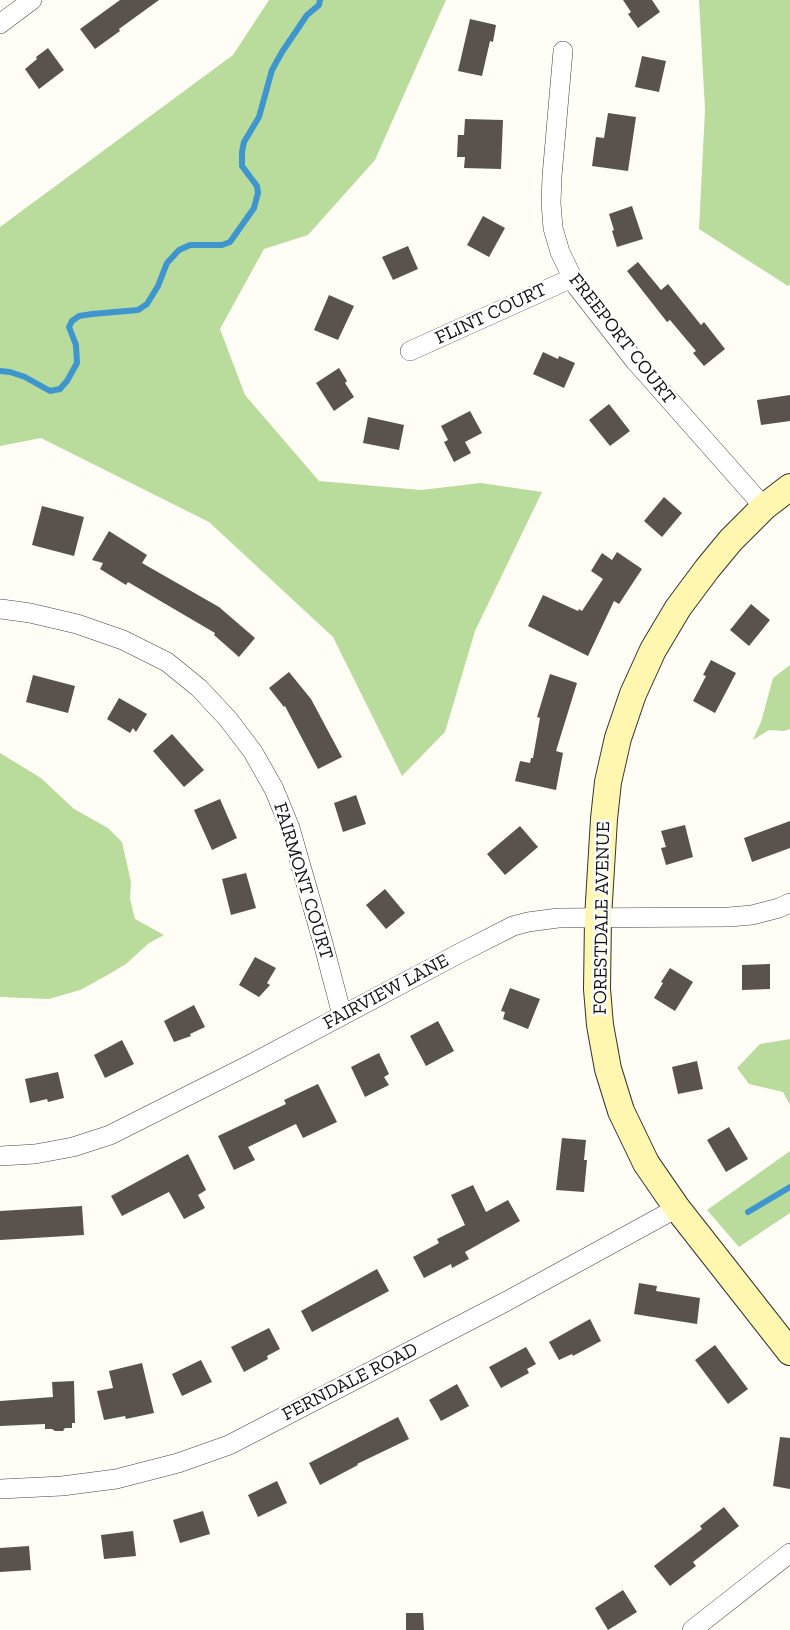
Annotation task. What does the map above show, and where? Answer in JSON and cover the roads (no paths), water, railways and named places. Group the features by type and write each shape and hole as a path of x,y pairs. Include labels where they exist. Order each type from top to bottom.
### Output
{"street":[{"path":"0,24 32,0"},
{"name":"FREEPORT COURT","path":"564,51 551,203 553,228 557,244 577,287 636,361 764,507"},
{"name":"FLINT COURT","path":"410,351 572,278"},
{"name":"FORESTDALE AVENUE","path":"790,487 764,507 731,540 678,608 653,650 633,694 618,738 608,782 598,918 597,989 600,1025 608,1068 622,1111 646,1163 677,1208 790,1352"},
{"name":"FAIRMONT COURT","path":"1,609 30,613 77,624 123,640 166,662 199,688 228,718 262,767 274,789 290,828 342,1015"},
{"name":"FAIRVIEW LANE","path":"0,1156 35,1154 73,1147 110,1135 251,1064 513,926 541,919 729,918 752,915 790,903"},
{"name":"FERNDALE ROAD","path":"0,1489 62,1486 116,1479 178,1463 229,1445 507,1301 677,1208"},
{"path":"692,1630 790,1553"}],"waterway":[{"path":"0,371 25,377 50,391 60,389 77,363 76,345 69,327 72,321 79,316 138,310 147,304 158,286 167,263 179,250 190,245 222,245 230,242 254,208 258,193 257,186 242,166 244,142 259,117 272,70 307,15 319,5 320,0"},
{"path":"748,1212 790,1187"}]}
